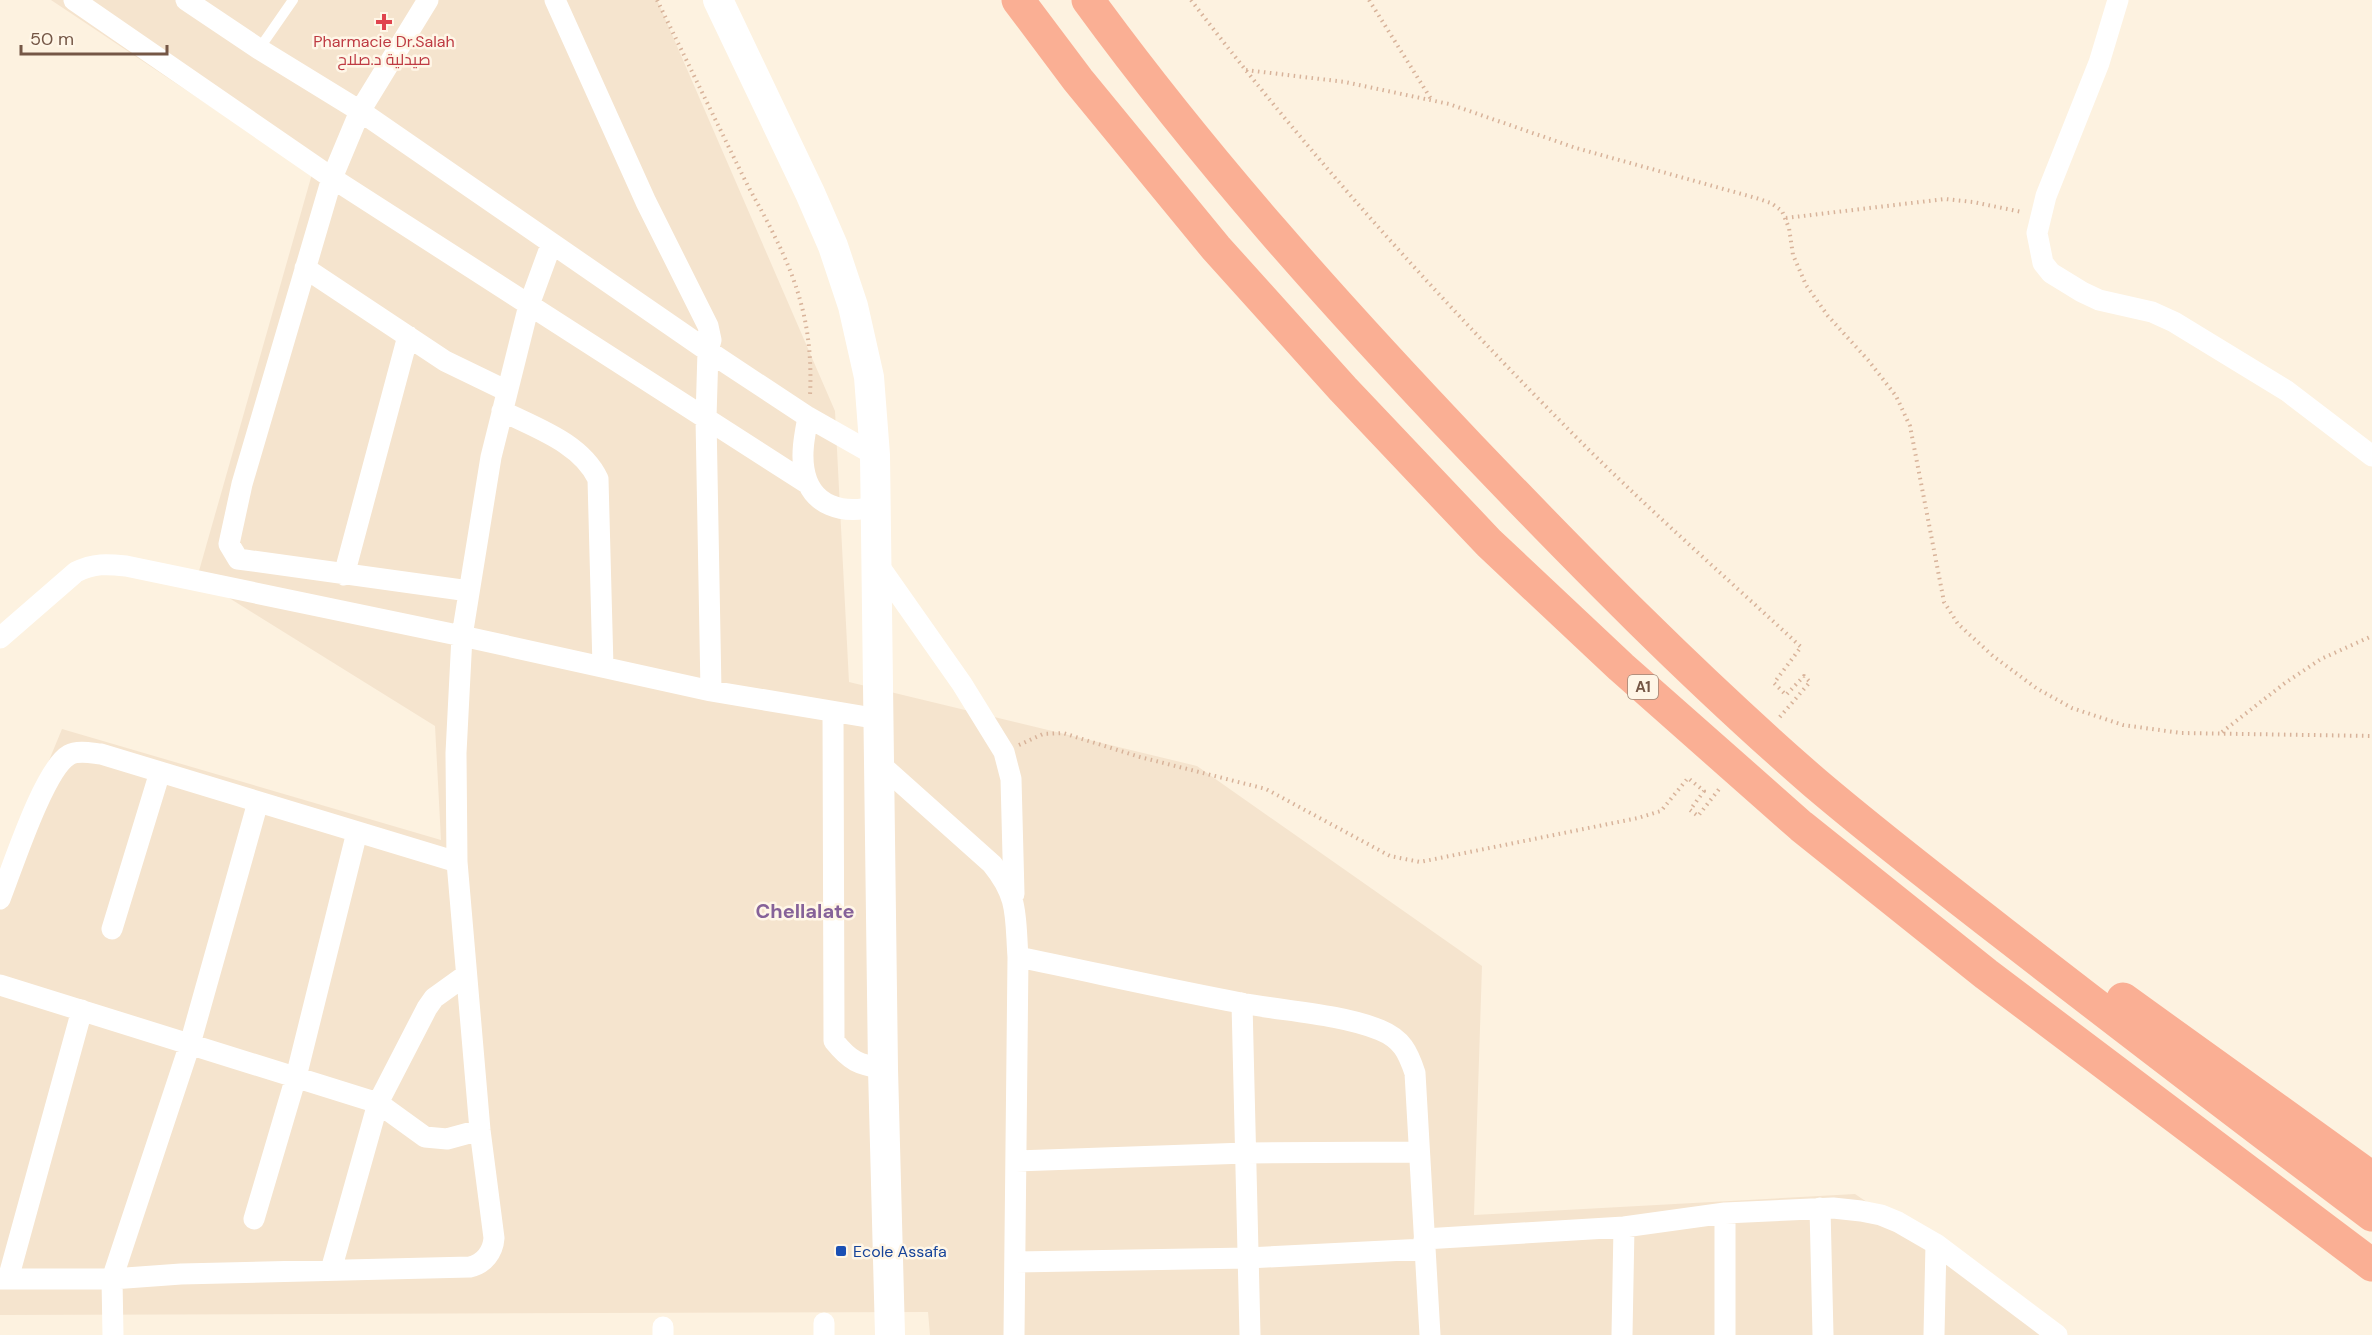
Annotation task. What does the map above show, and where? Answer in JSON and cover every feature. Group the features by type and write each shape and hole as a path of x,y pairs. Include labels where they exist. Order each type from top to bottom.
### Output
{"highway":[{"name":"A1","path":"1018,0 1078,80 1216,248 1343,389 1489,543 1621,667 1801,825 1986,974 2372,1265"},
{"path":"1088,0 1125,51 1288,250 1370,342 1585,567 1713,691 1815,782 1922,872 2372,1215"},
{"path":"2019,946 2044,948 2066,958 2372,1178"}],"street":[{"path":"74,0 332,178 808,484"},
{"path":"186,0 259,49 360,111 551,245 708,351 808,417 875,455"},
{"path":"428,0 360,111 332,178 242,484 229,544 238,559 469,591"},
{"path":"555,0 646,201 708,326 711,340 708,351 706,418 711,692"},
{"path":"718,0 810,193 853,306 870,377 875,455 883,1069 890,1335"},
{"path":"2118,0 2099,63 2053,176 2041,216 2037,233 2039,253 2043,263 2051,273 2099,300 2152,312 2174,322 2287,391 2372,456"},
{"path":"82,1010 4,1279 112,1279 181,1274 470,1267 483,1262 490,1254 494,1238 480,1130 457,862 456,753 462,636 491,457 529,305 551,245"},
{"path":"305,268 462,371 591,464 598,478 603,667"},
{"path":"344,575 408,336"},
{"path":"808,417 804,443 804,469 808,484 815,496 830,507 854,511 876,506"},
{"path":"0,638 76,572 99,563 126,566 462,636 711,692 879,719"},
{"path":"877,563 962,684 1004,752 1011,779 1018,957 1014,1335"},
{"path":"833,712 834,1041 844,1054 856,1063 883,1069"},
{"path":"0,899 45,787 59,762 71,753 86,752 160,772 457,862"},
{"path":"880,764 992,864 1003,877 1014,899"},
{"path":"112,929 160,772"},
{"path":"113,1335 112,1279 190,1044 258,802"},
{"path":"254,1219 296,1077 357,832"},
{"path":"1018,957 1242,1003 1334,1018 1379,1030 1393,1037 1407,1050 1415,1073 1430,1335"},
{"path":"331,1270 378,1103 427,1008 434,998 466,975"},
{"path":"0,986 378,1103 425,1137 447,1139 480,1130"},
{"path":"1242,1003 1250,1335"},
{"path":"1016,1161 1246,1153 1419,1152"},
{"path":"1015,1262 1248,1258 1624,1227 1725,1214 1820,1208 1881,1215 1936,1244 2057,1335"},
{"path":"1820,1208 1823,1335"},
{"path":"1725,1214 1725,1335"},
{"path":"1622,1335 1624,1227"},
{"path":"1934,1335 1936,1244"}],"lane":[{"path":"259,49 293,0"}],"path":[{"path":"657,0 744,179 774,233 790,272 805,315 810,342 811,374 808,417"},
{"path":"1191,0 1246,70 1347,190 1461,319 1590,450 1737,591 1801,647 1774,683 1786,695 1804,676 1810,682 1802,690"},
{"path":"1369,0 1431,99"},
{"path":"1246,70 1345,82 1431,99 1576,148 1771,203 1782,211 1786,218 1793,255 1806,285 1828,316 1868,360 1896,396 1910,426 1944,602 1958,624 1993,656 2036,688 2072,708 2123,725 2181,733 2372,736"},
{"path":"1786,218 1946,200 1973,202 2041,216"},
{"path":"2222,732 2285,683 2321,659 2372,636"},
{"path":"1004,752 1043,734 1063,733 1140,757 1266,789 1390,856 1420,862 1501,847 1661,811 1688,778 1704,791 1690,810 1698,816 1714,795"}],"shaded area":[{"path":"51,0 657,0 835,411 849,682 1197,766 1482,966 1474,1215 1855,1194 2064,1335 930,1335 928,1312 0,1315 0,879 62,729 441,840 435,726 197,578 312,174"}],"place":[{"name":"Pharmacie Dr.Salah صيدلية د.صلاح","path":"384,22"},
{"name":"Ecole Assafa","path":"841,1251"}],"district":[{"name":"Chellalate","path":"805,911"}]}
